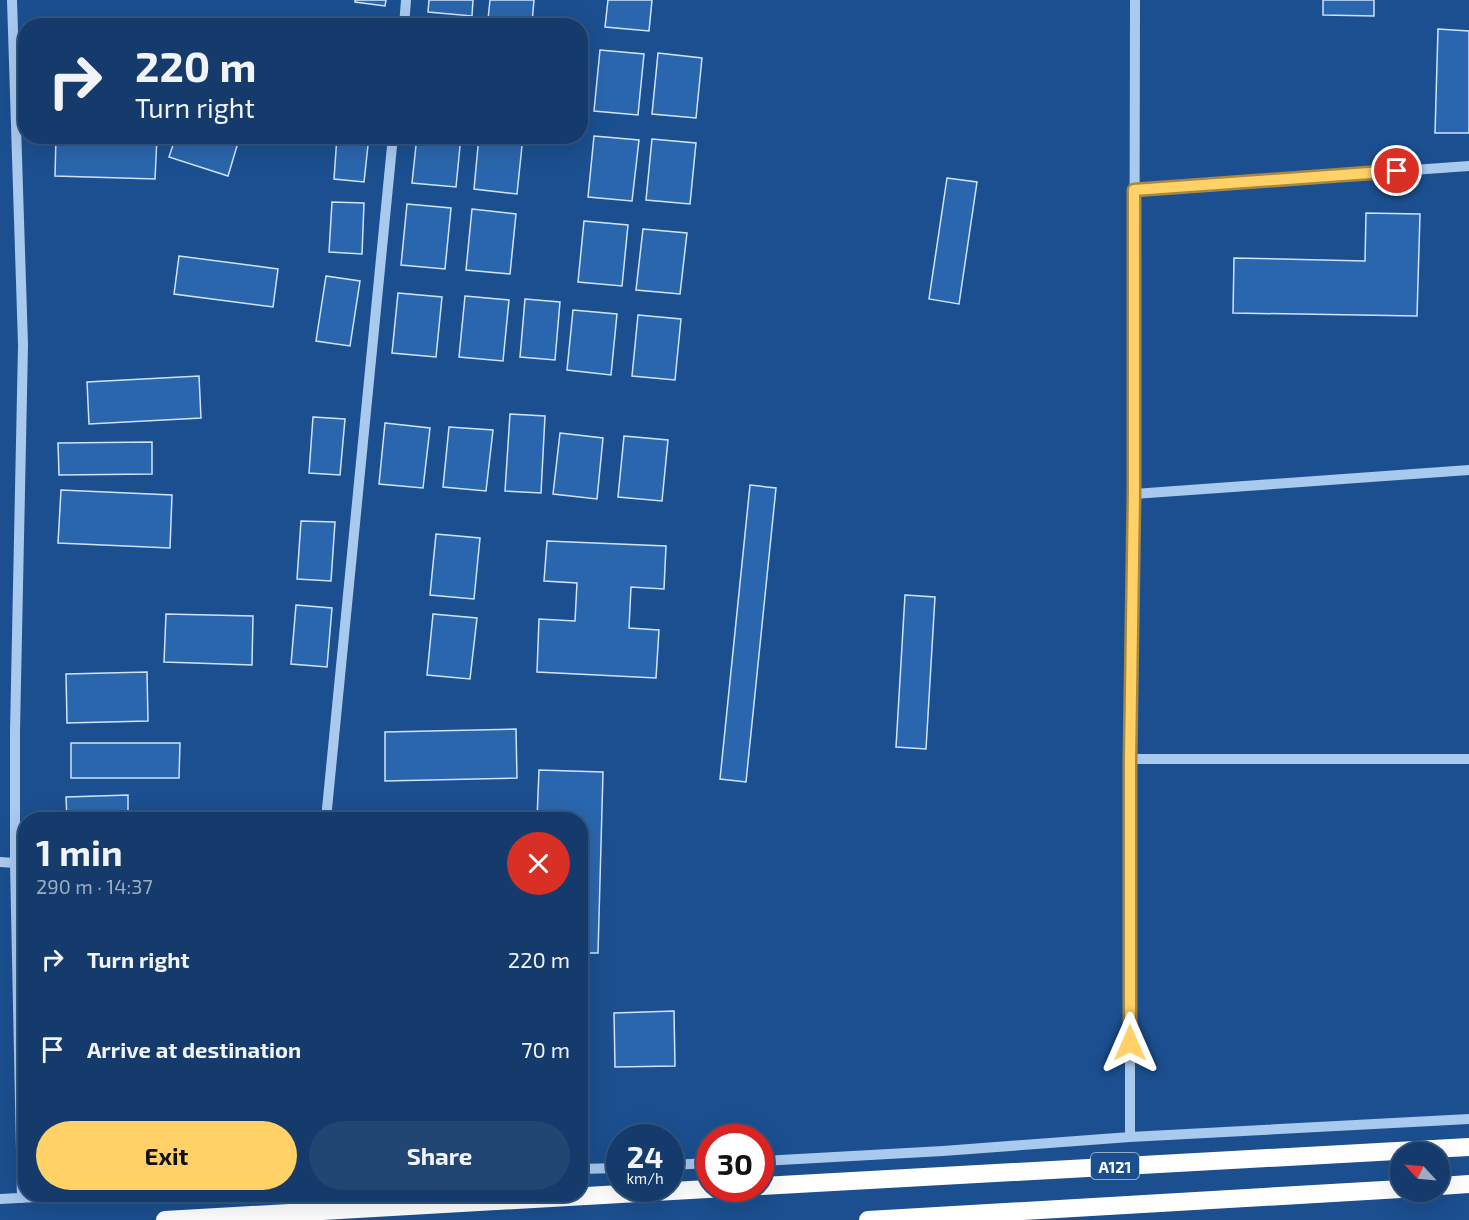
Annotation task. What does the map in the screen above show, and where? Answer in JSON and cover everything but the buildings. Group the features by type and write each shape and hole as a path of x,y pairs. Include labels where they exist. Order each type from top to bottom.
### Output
{"highway":[{"name":"A121","path":"774,1185 1469,1147"},
{"path":"1450,1185 1469,1184"},
{"name":"A121","path":"868,1220 1390,1189"},
{"path":"588,1196 696,1190"},
{"path":"165,1220 480,1202"}],"street":[{"path":"12,0 23,345 15,732 18,1007"},
{"path":"405,18 406,0"},
{"path":"1130,1137 1135,0"},
{"path":"327,812 392,144"},
{"path":"1134,190 1469,166"},
{"path":"1134,494 1469,470"},
{"path":"1130,759 1469,759"},
{"path":"0,862 15,863"},
{"path":"774,1160 1130,1137 1469,1119"},
{"path":"588,1169 606,1168"},
{"path":"0,1199 18,1198"}],"route":[{"path":"1130,1043 1134,190 1397,171"}]}
